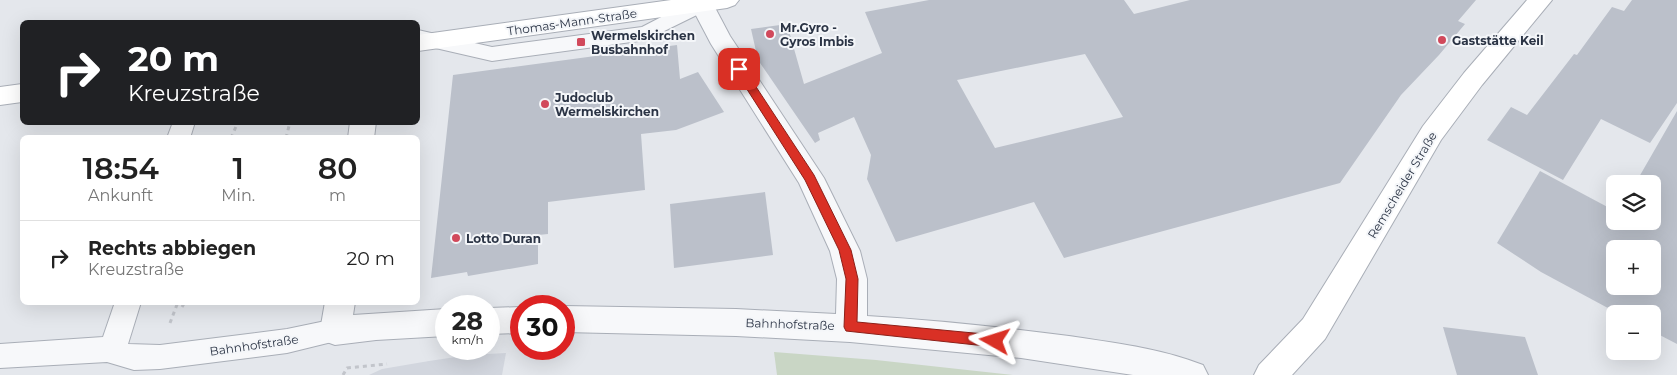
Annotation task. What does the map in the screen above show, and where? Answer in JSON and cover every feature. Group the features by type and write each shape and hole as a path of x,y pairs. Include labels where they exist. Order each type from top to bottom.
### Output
{"street":[{"name":"Remscheider Straße","path":"1270,375 1314,329 1432,133 1473,79 1540,0"},
{"name":"Thomas-Mann-Straße","path":"423,40 715,2"},
{"path":"715,2 719,38 810,178 845,250 852,279 850,327"},
{"path":"0,96 20,93"},
{"name":"Bahnhofstraße","path":"337,317 376,326 435,323"},
{"name":"Bahnhofstraße","path":"575,319 677,320 850,327 995,341 1106,355 1140,361 1192,375"}],"lane":[{"path":"0,356 113,349 127,305"},
{"name":"Bahnhofstraße","path":"113,349 117,354 134,358 160,357 287,341 337,317"}],"path":[{"path":"169,326 177,305"}],"shaded area":[{"path":"500,353 506,353 502,375 369,375 382,369 436,360 500,360"}],"green space":[{"path":"774,352 876,360 1013,375 777,375"}],"building":[{"path":"929,0 1124,0 1134,14 1190,0 1476,0 1458,21 1465,24 1401,95 1340,183 1064,258 1034,202 896,242 867,179 871,155 854,117 818,133 820,140 815,143 758,60 751,29 787,24 804,84 882,53 865,12","holes":["1085,54 1123,117 995,148 957,80"]},
{"path":"1632,0 1677,0 1677,103 1650,143 1601,119 1563,180 1487,140 1511,107 1527,115 1574,54 1577,55 1612,7 1624,11"},
{"path":"677,45 680,79 698,72 724,112 676,130 641,134 645,190 548,202 548,234 538,235 538,264 468,276 467,272 431,278 453,75"},
{"path":"1677,111 1677,344 1661,336 1661,305 1606,305 1606,307 1541,272 1497,243 1540,171 1606,206 1606,230 1661,230 1661,175 1640,175"},
{"path":"765,192 773,255 674,268 670,204"},
{"path":"1443,327 1525,337 1538,375 1457,375"}],"place":[{"name":"Mr.Gyro - Gyros Imbis","path":"770,34"},
{"name":"Gaststätte Keil","path":"1442,40"},
{"name":"Wermelskirchen Busbahnhof","path":"581,42"},
{"name":"Judoclub Wermelskirchen","path":"545,104"},
{"name":"Lotto Duran","path":"456,238"}],"route":[{"path":"739,69 810,178 845,250 852,279 850,327 995,341"}]}
